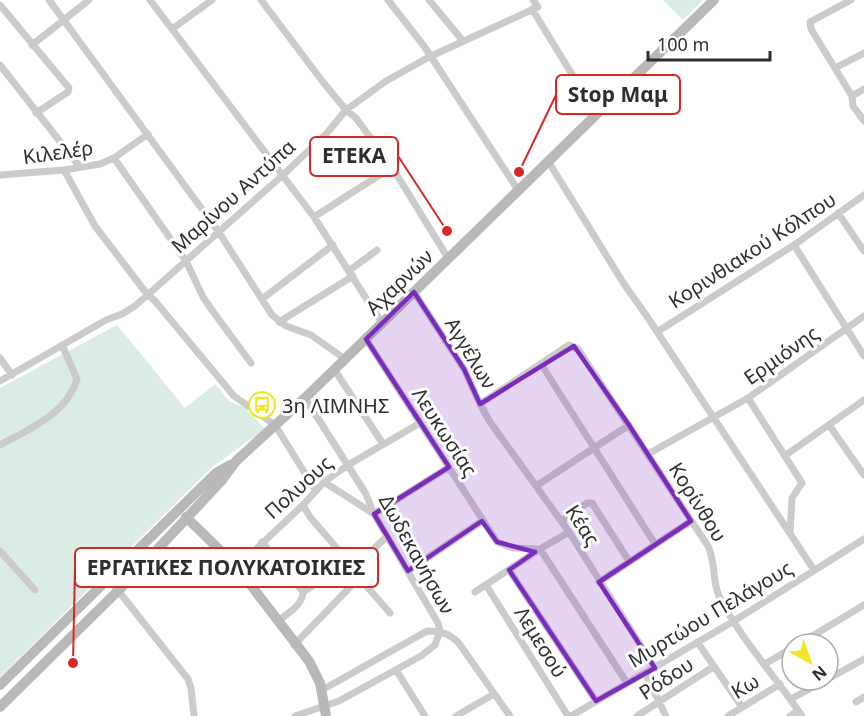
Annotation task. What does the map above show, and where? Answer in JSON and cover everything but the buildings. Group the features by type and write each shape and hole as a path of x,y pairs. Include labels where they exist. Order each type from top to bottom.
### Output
{"main road":[{"name":"Αχαρνών","path":"0,707 118,590 222,480 236,461 305,398 714,0"},
{"name":"Αχαρνών","path":"0,686 216,473 236,461"},
{"path":"186,517 237,567 315,670 326,711"}],"street":[{"path":"49,0 218,231 272,315 279,322 294,330 311,335 345,358"},
{"path":"32,45 89,0"},
{"path":"150,0 314,217 382,323"},
{"path":"172,29 212,0"},
{"path":"261,0 323,82 346,110 356,118 392,167 448,258"},
{"path":"388,0 424,46 429,57 518,190"},
{"path":"429,0 463,41"},
{"path":"533,0 535,8 597,116"},
{"path":"851,0 810,22 811,29 852,96 854,106 864,122"},
{"path":"0,5 69,90 36,113"},
{"name":"Μαρίνου Αντύπα","path":"0,381 106,320 127,311 283,175 327,133 346,110 387,81 429,57 535,8"},
{"path":"835,68 864,53"},
{"path":"1,68 80,167"},
{"path":"852,96 864,88"},
{"name":"Κιλελέρ","path":"0,175 64,170 100,164 114,158 148,134"},
{"path":"114,158 186,261 203,297 251,363"},
{"path":"548,160 624,284 814,570"},
{"path":"314,217 392,167"},
{"path":"64,170 95,226 147,294 234,396 275,425 316,491"},
{"name":"Κορινθιακού Κόλπου","path":"657,332 795,245 864,195"},
{"path":"838,213 864,251"},
{"path":"262,299 333,245"},
{"path":"795,245 864,356"},
{"path":"279,322 352,273 377,250"},
{"name":"Αγγέλων","path":"414,292 464,369 480,404 569,345"},
{"name":"Ερμιόνης","path":"648,454 748,398 864,316"},
{"name":"Λευκωσίας","path":"366,339 496,542 513,548 540,549"},
{"path":"0,445 42,422 62,406 69,396 77,379 62,345"},
{"name":"Κορίνθου","path":"569,345 579,350 708,546 713,558 719,595 734,621 780,684"},
{"path":"0,358 12,375"},
{"path":"541,364 655,544"},
{"path":"334,369 383,444"},
{"name":"Δωδεκανήσων","path":"305,398 366,494 374,514 438,623 440,631 450,635 458,642 510,716"},
{"path":"748,398 802,483 792,498 790,534"},
{"path":"786,455 864,400"},
{"name":"Κέας","path":"480,404 490,422 569,532 655,668"},
{"name":"Πολυους","path":"237,567 324,482 348,465 420,423"},
{"path":"536,486 629,425"},
{"path":"829,425 864,475"},
{"path":"324,482 374,514 449,468"},
{"path":"561,521 587,503 592,503 629,561"},
{"path":"303,505 310,518 390,613"},
{"path":"408,571 482,521"},
{"path":"599,582 691,521"},
{"path":"475,592 569,532"},
{"path":"295,645 352,584 355,572 387,536"},
{"name":"Μυρτώου Πελάγους","path":"570,716 698,644 864,539"},
{"path":"262,542 303,592 300,603 277,622"},
{"path":"540,549 627,683"},
{"path":"0,551 35,590"},
{"path":"509,570 596,701"},
{"path":"303,592 325,578 352,584"},
{"path":"109,579 188,679 194,716"},
{"name":"Λεμεσού","path":"486,585 570,716"},
{"path":"819,632 864,605"},
{"path":"295,716 326,711 339,701 421,656 435,645 440,631 427,631 322,690"},
{"path":"698,644 742,707"},
{"path":"765,664 780,655"},
{"path":"840,672 864,659"},
{"name":"Ρόδου","path":"637,716 713,667"},
{"path":"396,670 425,716"},
{"path":"645,673 666,716"},
{"name":"Κω","path":"728,716 780,684"},
{"name":"Κορίνθου","path":"785,692 800,713"},
{"path":"790,699 803,692"},
{"path":"456,716 494,694"},
{"path":"856,702 864,697"},
{"path":"790,716 800,713"}],"highlighted area":[{"path":"414,292 464,369 480,404 574,346 629,425 691,521 599,582 655,668 596,701 509,570 535,552 497,542 482,521 408,571 374,514 449,467 366,339"}],"shaded area":[{"path":"663,0 703,0 683,20"},
{"path":"117,325 185,408 215,384 229,401 245,408 265,429 212,467 0,677 0,388"}],"place":[{"name":"Stop Μαμ","path":"519,172"},
{"name":"ΕΤΕΚΑ","path":"447,231"},
{"name":"3η ΛΙΜΝΗΣ","path":"262,405"},
{"name":"ΕΡΓΑΤΙΚΕΣ ΠΟΛΥΚΑΤΟΙΚΙΕΣ","path":"73,663"}]}
